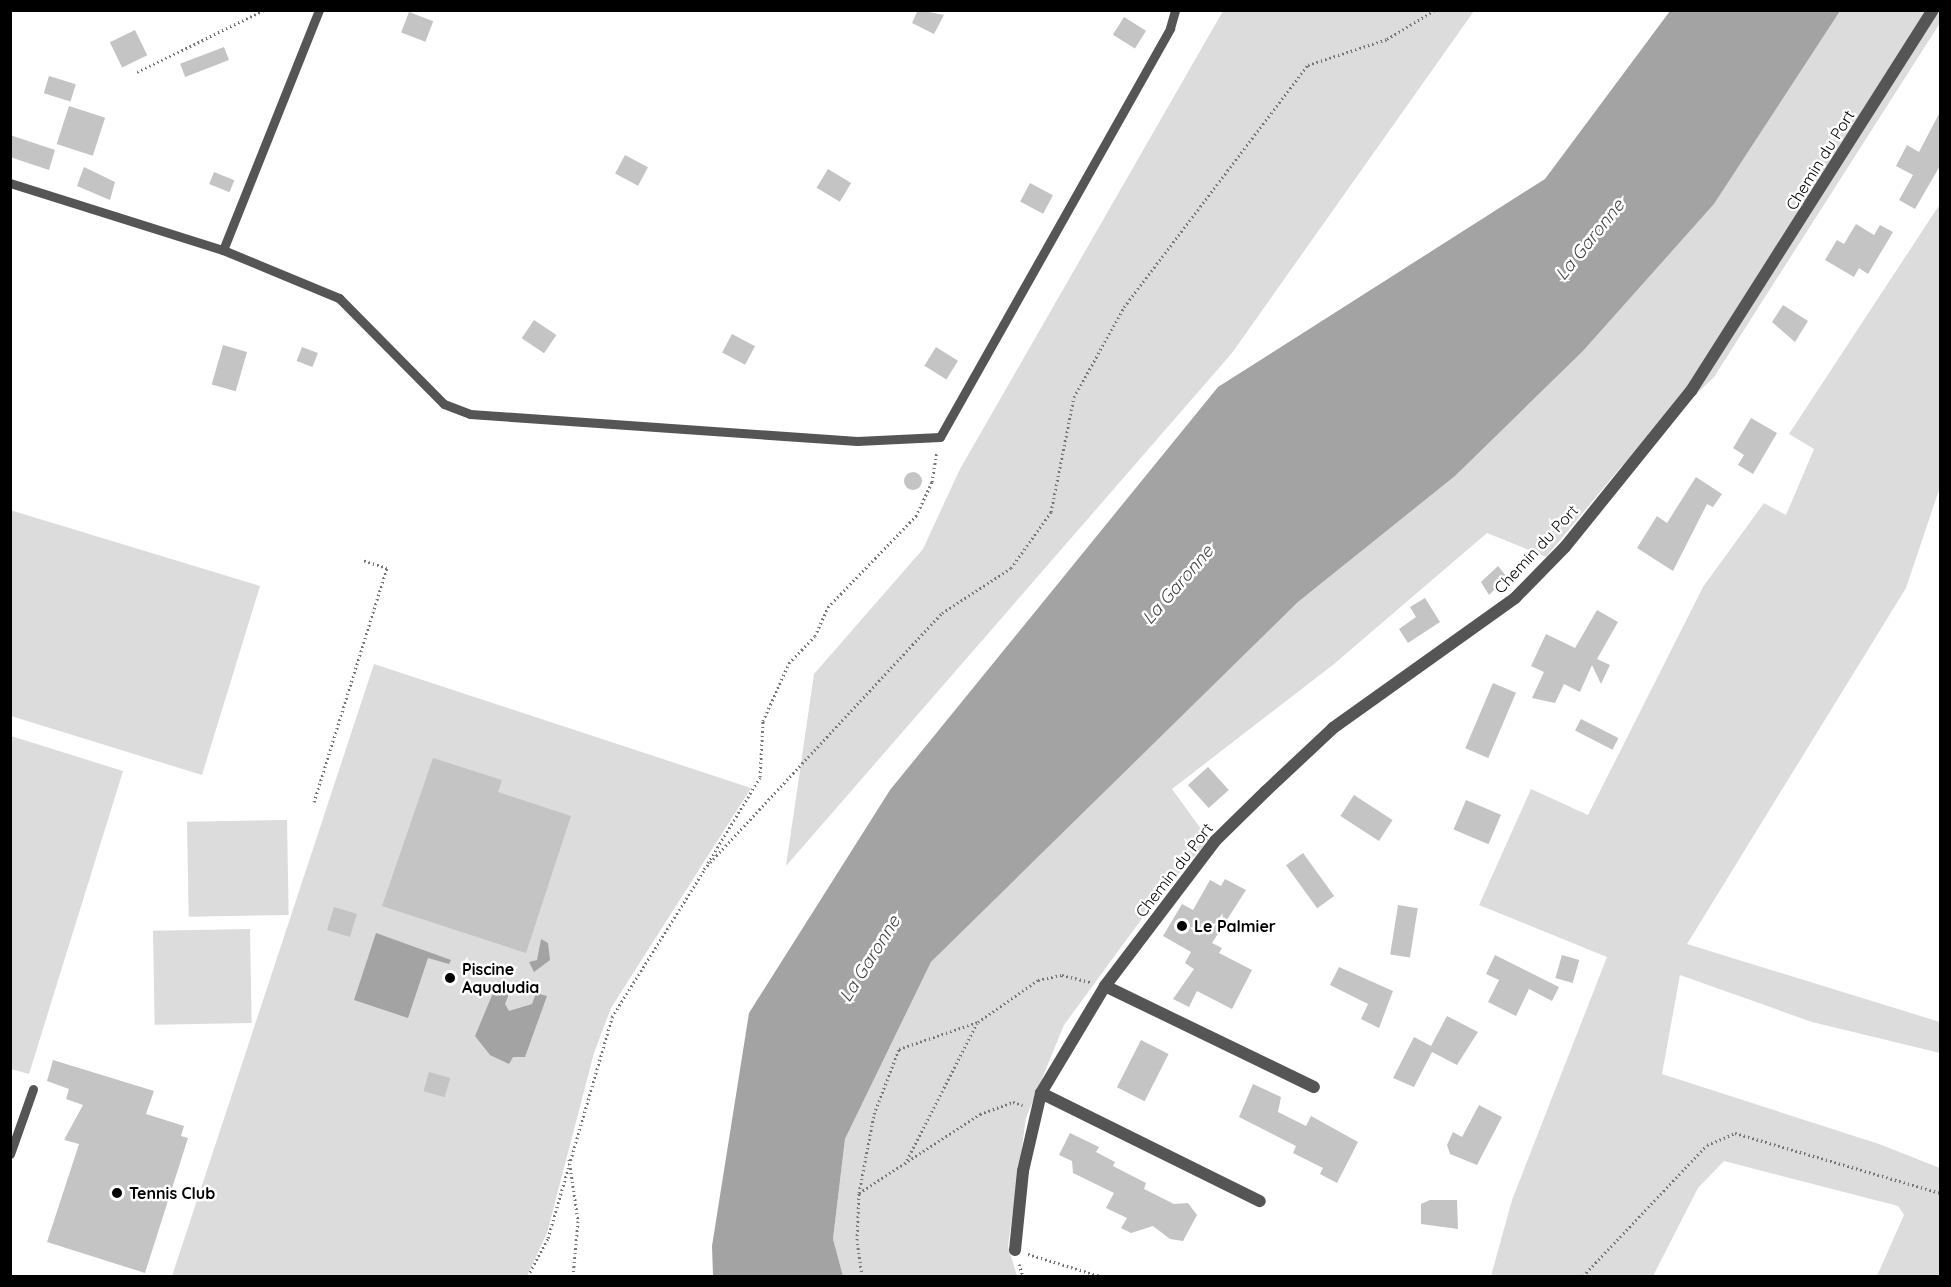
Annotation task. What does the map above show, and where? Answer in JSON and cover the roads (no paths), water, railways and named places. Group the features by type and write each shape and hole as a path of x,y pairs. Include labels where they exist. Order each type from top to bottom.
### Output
{"street":[{"name":"Chemin du Port","path":"1015,1250 1023,1171 1041,1093 1105,986 1215,841 1266,791 1333,728 1515,598 1565,547 1691,391 1932,10"},
{"path":"1105,986 1314,1087"},
{"path":"1041,1093 1260,1201"}],"lane":[{"path":"223,250 319,10"},
{"path":"10,183 223,250 339,298 444,404 470,414 858,441 940,437 1170,28 1175,10"},
{"path":"10,1154 33,1089"}],"water":[{"name":"La Garonne","path":"1670,11 1840,11 1714,204 1583,351 1455,476 1298,602 931,962 845,1139 833,1239 843,1276 713,1276 712,1246 749,1013 890,790 1218,387 1545,179"},
{"path":"376,933 451,960 449,964 428,958 408,1018 354,1000"},
{"path":"541,939 548,943 550,960 534,972 529,962 537,960"},
{"path":"498,981 512,986 505,1004 509,1011 532,1004 536,993 547,996 525,1057 513,1057 509,1064 490,1055 475,1036"}],"place":[{"name":"Le Palmier","path":"1182,926"},
{"name":"Piscine Aqualudia","path":"450,978"},
{"name":"Tennis Club","path":"117,1193"}]}
